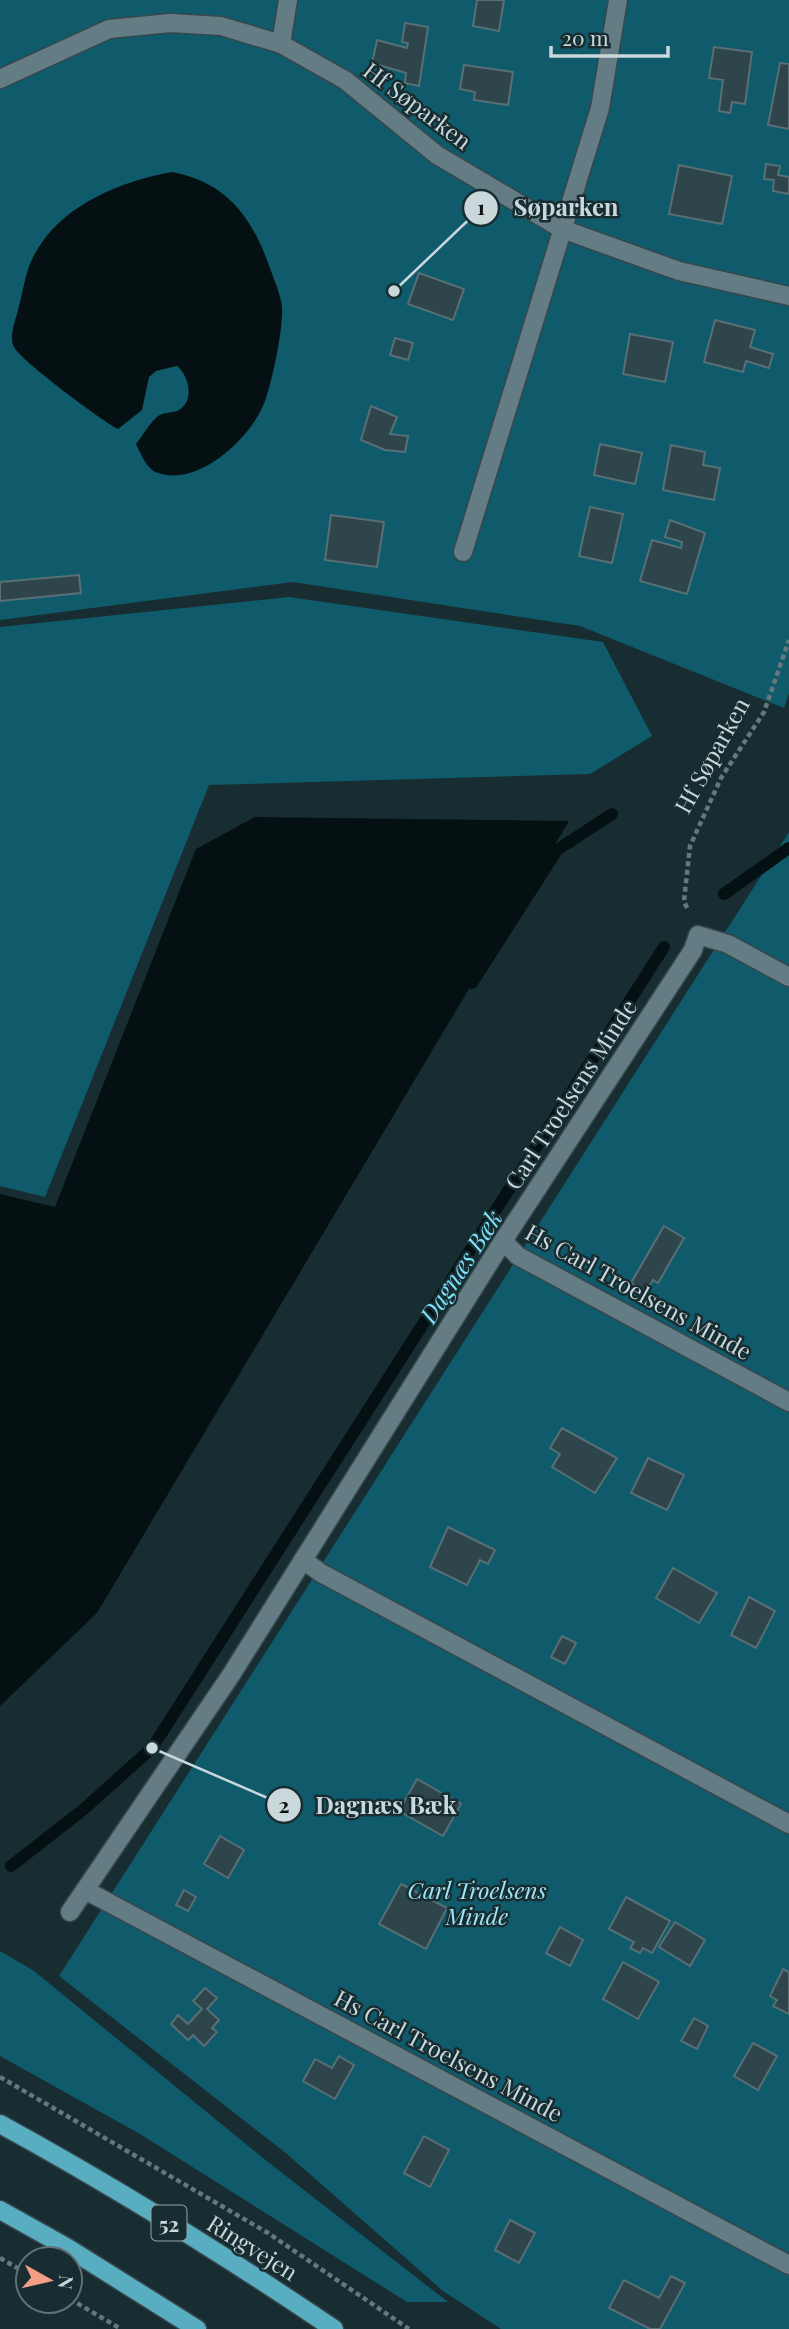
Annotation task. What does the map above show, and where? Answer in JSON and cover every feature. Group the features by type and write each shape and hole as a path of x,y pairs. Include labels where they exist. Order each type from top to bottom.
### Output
{"main road":[{"name":"Ringvejen","path":"0,2124 102,2182 334,2329"},
{"path":"0,2210 68,2248 197,2329"}],"lane":[{"path":"281,44 288,0"},
{"path":"463,552 600,108 618,0"},
{"name":"Hf Søparken","path":"0,79 109,29 170,23 221,26 281,44 345,80 437,155 562,229 679,271 789,296"},
{"path":"698,935 728,944 789,977"},
{"name":"Carl Troelsens Minde","path":"70,1912 231,1675 503,1241 693,950 698,935"},
{"name":"Hs Carl Troelsens Minde","path":"503,1241 519,1256 789,1402"},
{"path":"303,1560 321,1573 789,1824"},
{"name":"Hs Carl Troelsens Minde","path":"85,1890 789,2265"}],"path":[{"name":"Hf Søparken","path":"698,935 684,901 690,846 721,778 764,712 789,640"},
{"path":"0,2077 268,2233 409,2329"},
{"path":"84,2307 121,2329"}],"green space":[{"path":"0,0 789,0 789,693 784,708 580,626 293,582 0,620"},
{"path":"289,597 603,642 652,736 590,774 209,785 45,1197 0,1186 0,627"},
{"name":"Carl Troelsens Minde","path":"789,832 789,2329 501,2329 443,2291 287,2154 59,1976"},
{"path":"0,1951 34,1971 263,2158 448,2302 407,2302 140,2134 0,2056"}],"shaded area":[{"path":"172,172 209,185 224,194 236,206 247,220 264,252 282,307 281,329 265,401 249,429 222,456 206,466 190,473 174,475 158,473 151,469 136,444 158,416 175,412 184,406 189,394 187,382 177,366 156,371 149,377 142,410 118,429 45,377 12,343 13,326 33,257 62,220 78,207 114,189"},
{"path":"255,817 569,821 97,1613 0,1706 0,1194 55,1207 196,849"}],"building":[{"path":"477,0 504,0 499,31 473,26"},
{"path":"405,23 428,27 419,86 405,83 406,73 372,63 377,40 407,48 408,43 402,42"},
{"path":"714,47 752,52 745,104 732,102 730,113 719,111 723,80 709,78"},
{"path":"780,63 789,64 789,129 768,125"},
{"path":"464,65 513,72 508,105 474,100 475,92 460,89"},
{"path":"766,164 780,166 778,175 789,177 789,194 773,191 774,180 764,179"},
{"path":"679,165 732,176 722,224 669,214"},
{"path":"419,273 464,289 453,320 408,304"},
{"path":"715,320 755,330 750,347 773,354 769,368 746,361 743,372 704,362"},
{"path":"630,334 673,342 665,382 623,374"},
{"path":"395,338 413,343 408,360 390,355"},
{"path":"371,406 397,417 390,434 408,436 405,452 385,450 361,440"},
{"path":"600,444 642,453 635,484 594,475"},
{"path":"671,445 705,452 703,465 720,468 714,500 663,490"},
{"path":"590,507 623,514 612,563 579,556"},
{"path":"331,515 384,522 377,567 325,560"},
{"path":"670,520 705,533 687,594 640,581 652,540 681,548 682,542 665,537"},
{"path":"79,575 81,593 0,601 0,582"},
{"path":"664,1226 684,1238 658,1283 653,1280 646,1292 631,1283"},
{"path":"562,1428 617,1458 595,1493 552,1467 560,1454 550,1448"},
{"path":"648,1458 684,1475 667,1510 631,1493"},
{"path":"448,1527 495,1550 488,1564 480,1560 467,1585 430,1567"},
{"path":"673,1568 717,1593 699,1623 656,1598"},
{"path":"749,1597 775,1611 756,1648 731,1635"},
{"path":"562,1636 576,1643 565,1664 551,1657"},
{"path":"417,1779 461,1804 443,1836 399,1811"},
{"path":"220,1836 244,1850 228,1878 204,1864"},
{"path":"401,1884 447,1908 426,1949 379,1924"},
{"path":"184,1890 196,1897 188,1911 176,1905"},
{"path":"626,1897 670,1921 652,1953 643,1948 640,1953 630,1948 634,1942 609,1929"},
{"path":"675,1922 705,1940 690,1966 659,1947"},
{"path":"560,1927 583,1940 570,1966 546,1953"},
{"path":"623,1962 659,1982 638,2019 603,1999"},
{"path":"783,1969 789,1972 789,2014 773,2006 777,2000 770,1996"},
{"path":"205,1988 217,1998 207,2009 219,2020 212,2028 217,2032 204,2046 193,2035 188,2040 171,2024 178,2015 188,2024 202,2009 193,2001"},
{"path":"694,2018 708,2026 697,2049 681,2041"},
{"path":"753,2043 777,2056 758,2090 734,2076"},
{"path":"339,2056 354,2065 335,2099 303,2081 315,2059 332,2068"},
{"path":"424,2136 449,2150 430,2187 404,2173"},
{"path":"510,2220 535,2233 519,2263 495,2250"},
{"path":"671,2276 685,2283 660,2329 650,2329 609,2308 624,2280 659,2298"}],"waterway":[{"path":"472,983 557,850 612,814"},
{"name":"Dagnæs Bæk","path":"724,894 789,848"},
{"name":"Dagnæs Bæk","path":"11,1866 84,1809 152,1748 664,947"}],"place":[{"name":"Søparken","path":"394,291"},
{"name":"Dagnæs Bæk","path":"152,1748"}]}
